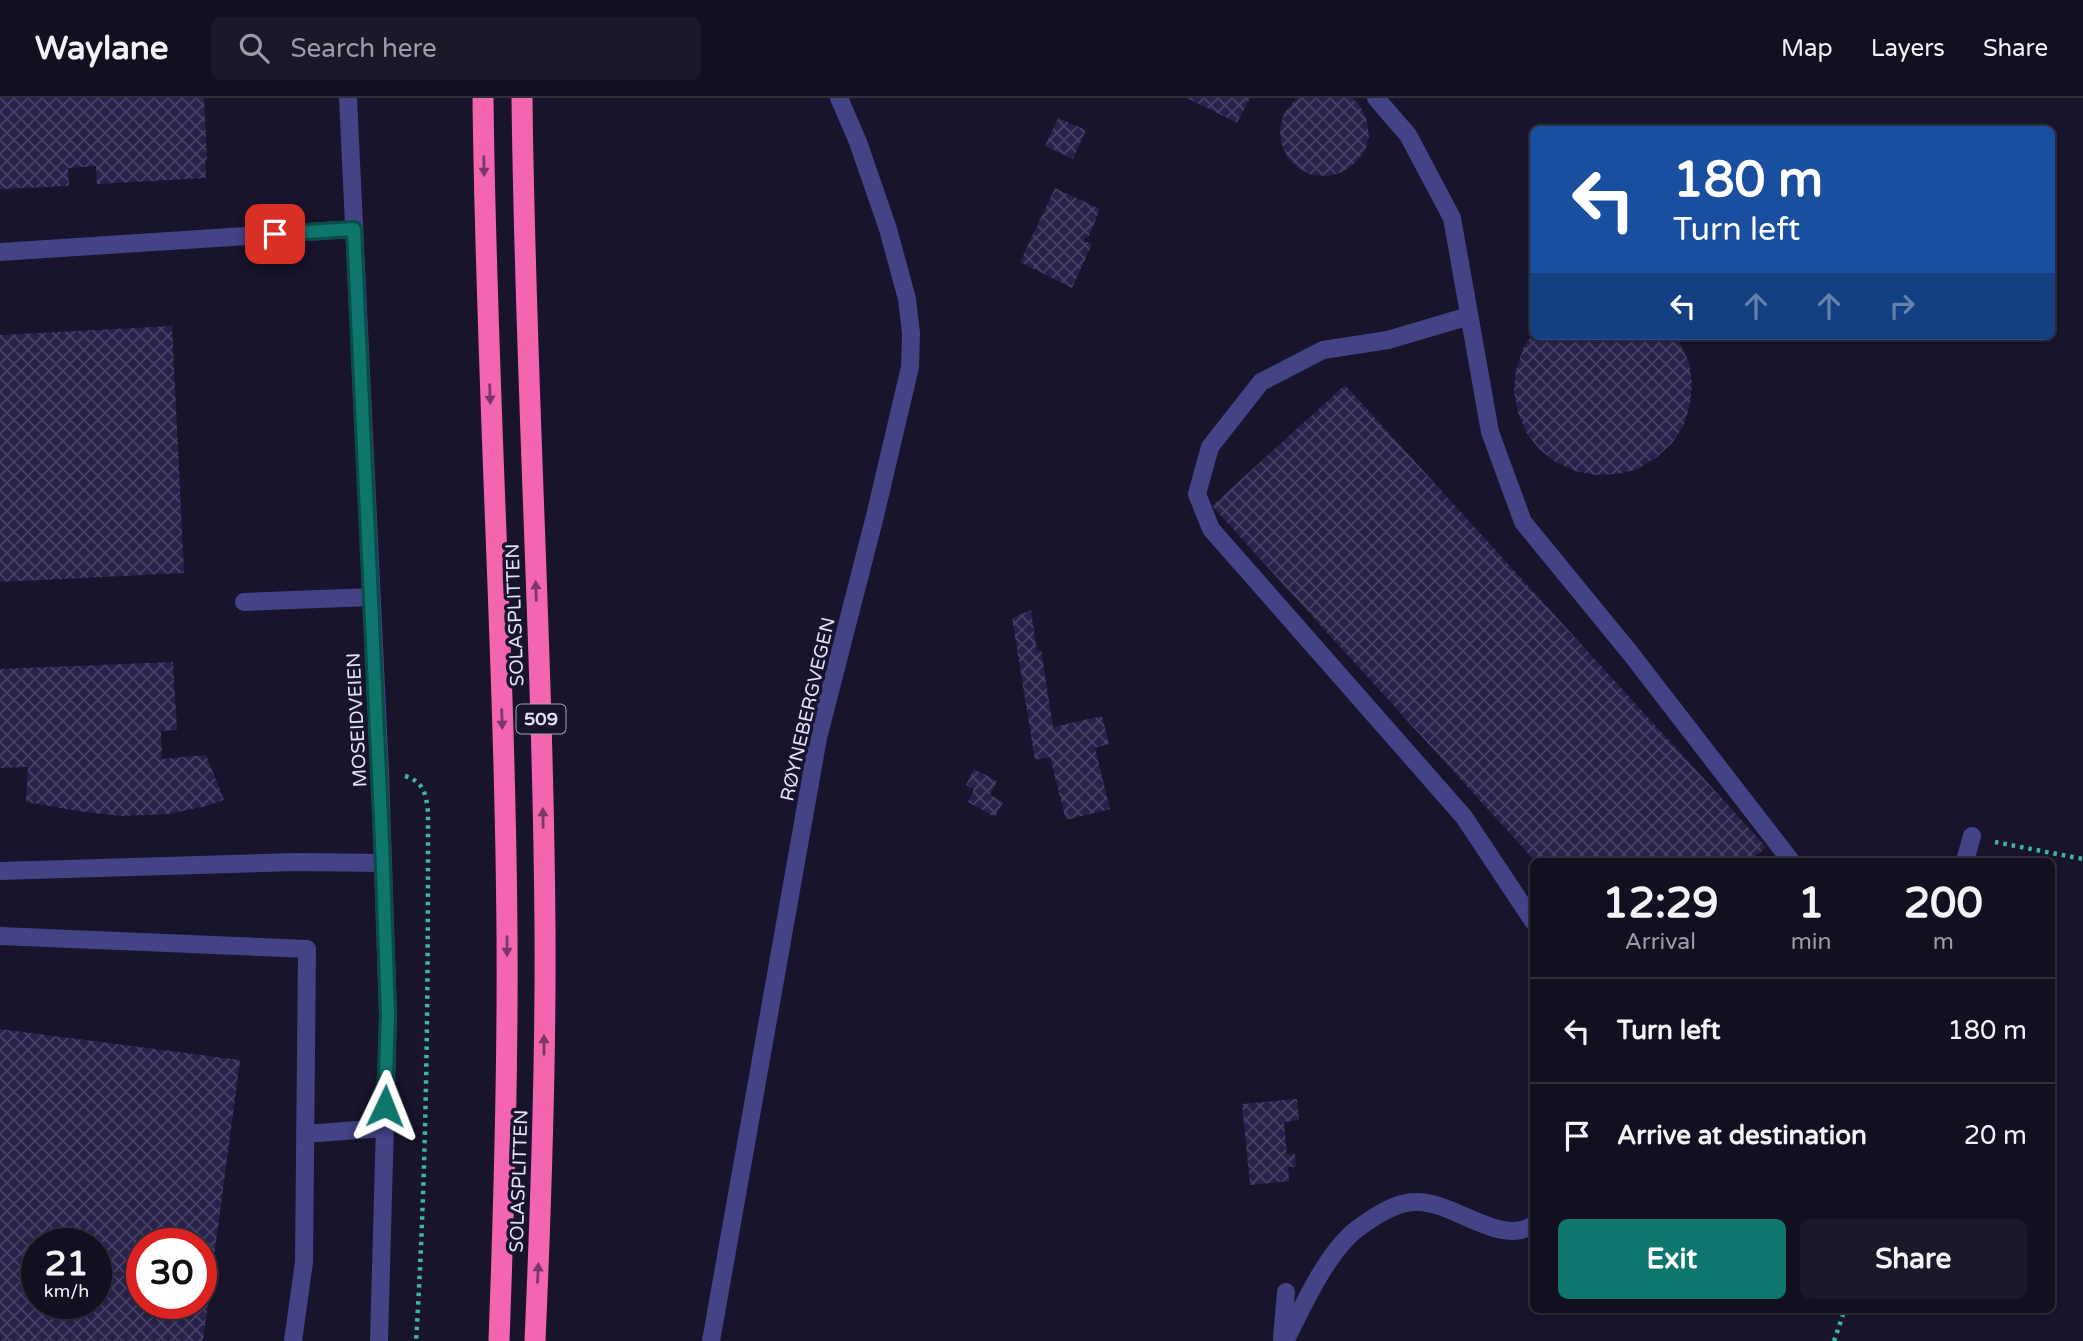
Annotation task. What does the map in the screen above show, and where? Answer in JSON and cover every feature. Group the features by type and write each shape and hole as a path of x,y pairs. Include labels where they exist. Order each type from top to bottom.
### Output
{"highway":[{"name":"SOLASPLITTEN","path":"483,98 485,260 507,935 506,1147 499,1341"},
{"name":"SOLASPLITTEN","path":"522,98 523,243 541,733 545,929 544,1146 535,1341"}],"street":[{"name":"MOSEIDVEIEN","path":"348,98 372,597 388,1014 379,1341"},
{"name":"RØYNEBERGVEGEN","path":"710,1341 818,738 910,367 911,333 907,299 879,204 858,142 839,98"},
{"path":"1376,98 1408,135 1452,218 1490,432 1523,522 1639,665 1789,858"},
{"path":"0,252 354,229"},
{"path":"1469,316 1388,340 1323,351 1261,382 1210,447 1197,494 1211,529 1464,817 1530,916"},
{"path":"244,602 372,597"},
{"path":"1966,858 1972,836"},
{"path":"0,871 297,862 383,863"},
{"path":"0,936 307,949 304,1262 293,1341"},
{"path":"305,1133 384,1128"},
{"path":"1283,1341 1344,1242 1365,1223 1397,1205 1433,1203 1493,1228 1513,1232 1524,1231 1530,1227"},
{"path":"1283,1341 1286,1292"}],"path":[{"path":"395,774 408,776 419,782 426,794 428,812 426,1155 416,1341"},
{"path":"1972,836 2041,853 2083,859"},
{"path":"1833,1341 1844,1313"}],"building":[{"path":"0,98 204,98 206,178 97,184 96,166 68,168 69,186 0,189"},
{"path":"1187,98 1250,98 1237,123"},
{"path":"1297,98 1352,98 1360,106 1367,121 1369,136 1365,151 1343,172 1328,176 1312,175 1298,168 1288,158 1281,143 1280,128 1284,113"},
{"path":"1058,118 1086,130 1073,159 1045,146"},
{"path":"1055,188 1100,209 1088,238 1084,241 1092,244 1072,288 1020,262"},
{"path":"172,326 184,573 0,582 0,335"},
{"path":"1530,338 1530,340 1678,340 1689,362 1692,383 1684,425 1672,443 1638,469 1618,474 1596,475 1575,471 1556,462 1539,449 1526,432 1514,391 1516,370"},
{"path":"1345,385 1766,847 1753,858 1532,858 1212,506"},
{"path":"1031,610 1037,651 1041,650 1053,727 1102,716 1109,744 1095,748 1110,809 1066,820 1050,757 1035,760 1012,618"},
{"path":"173,662 177,730 161,731 162,759 206,755 224,800 168,814 121,816 26,802 28,767 0,768 0,669"},
{"path":"974,769 997,781 990,795 1003,802 995,817 968,802 974,789 966,785"},
{"path":"0,1029 240,1060 217,1235 217,1228 126,1228 126,1319 206,1319 203,1341 0,1341"},
{"path":"1297,1099 1299,1120 1284,1122 1287,1155 1295,1154 1296,1167 1288,1167 1289,1181 1250,1185 1242,1104"}],"route":[{"path":"275,234 354,229 382,841 388,1014 385,1106"}]}
